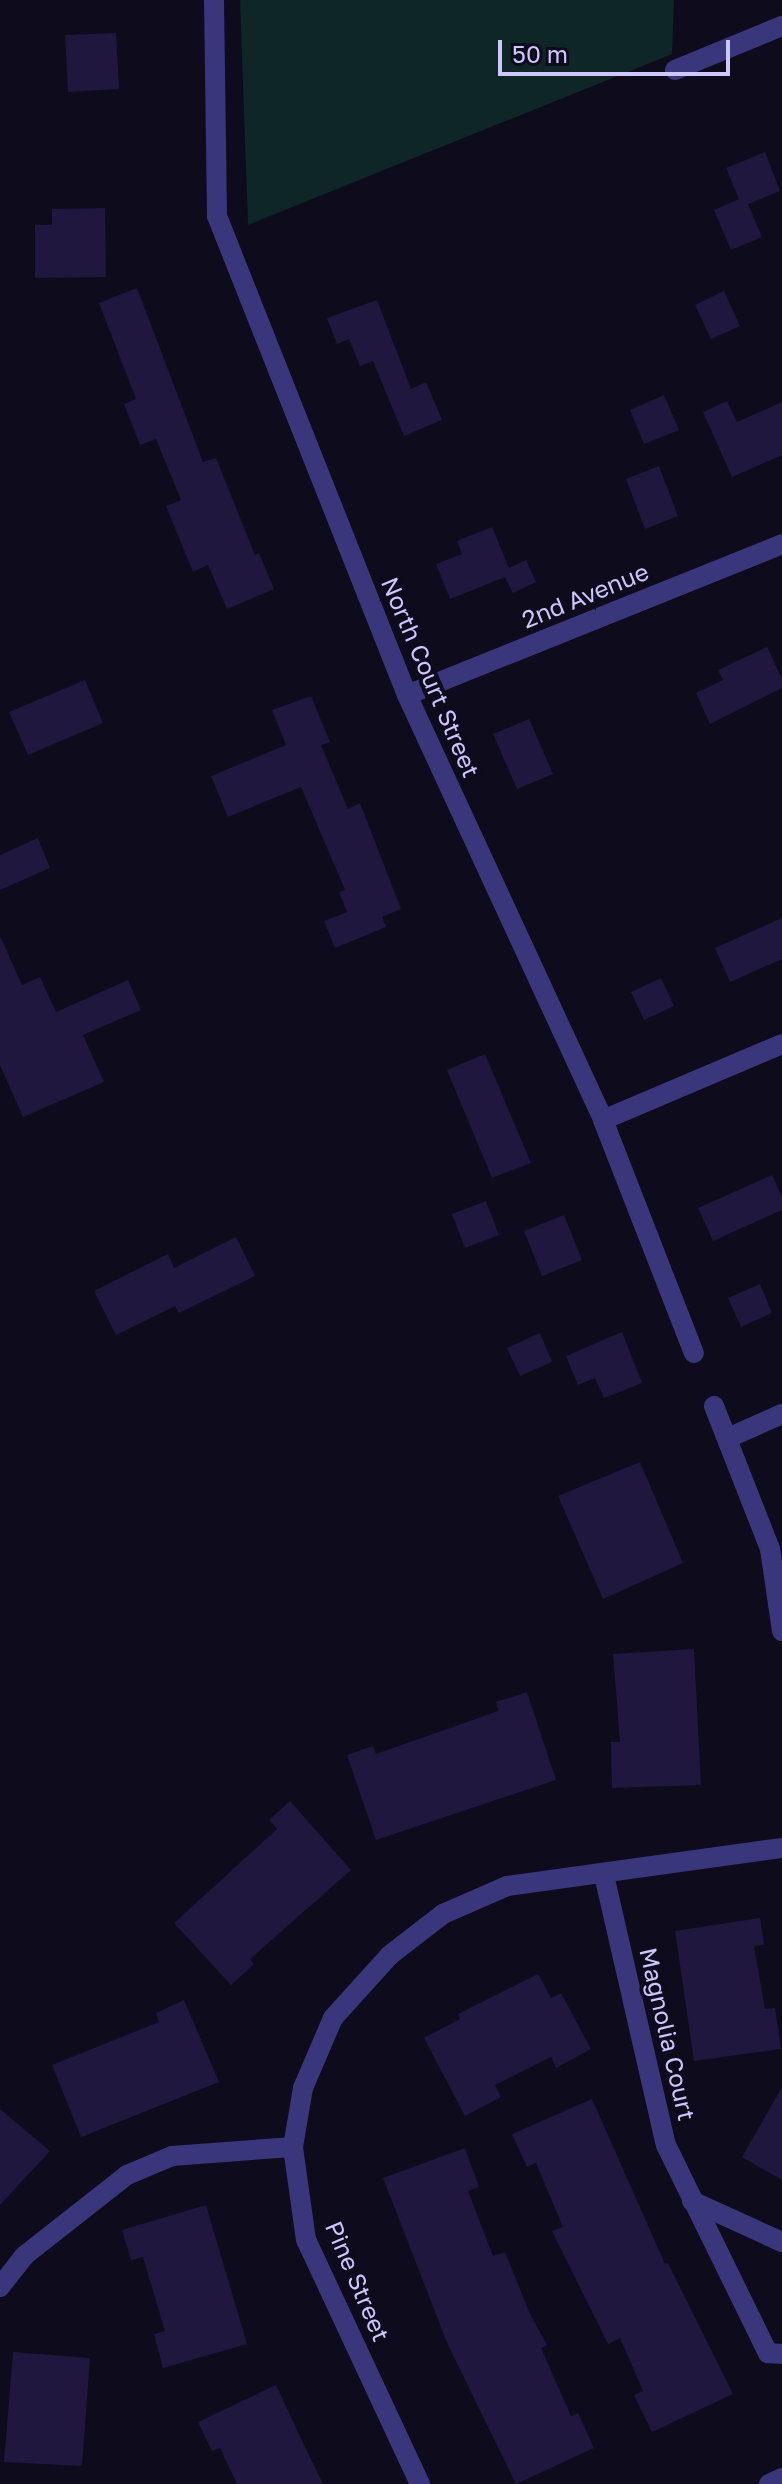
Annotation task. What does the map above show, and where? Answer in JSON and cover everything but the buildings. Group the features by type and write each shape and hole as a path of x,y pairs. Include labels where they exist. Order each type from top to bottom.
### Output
{"street":[{"name":"North Court Street","path":"214,0 217,216 407,695 603,1120 694,1353"},
{"path":"675,70 782,26"},
{"name":"2nd Avenue","path":"407,695 782,544"},
{"path":"603,1120 782,1044"},
{"path":"714,1406 770,1549 782,1631"},
{"path":"728,1438 782,1414"},
{"name":"Pine Street","path":"420,2484 306,2240 293,2147 303,2088 333,2018 390,1955 443,1914 507,1886 782,1848"},
{"name":"Magnolia Court","path":"604,1875 666,2145 768,2353 782,2354"},
{"path":"0,2287 24,2256 127,2175 172,2156 293,2147"},
{"path":"692,2201 782,2242"},
{"path":"769,2484 782,2478"}],"green space":[{"path":"240,0 674,0 672,54 248,225"}]}
